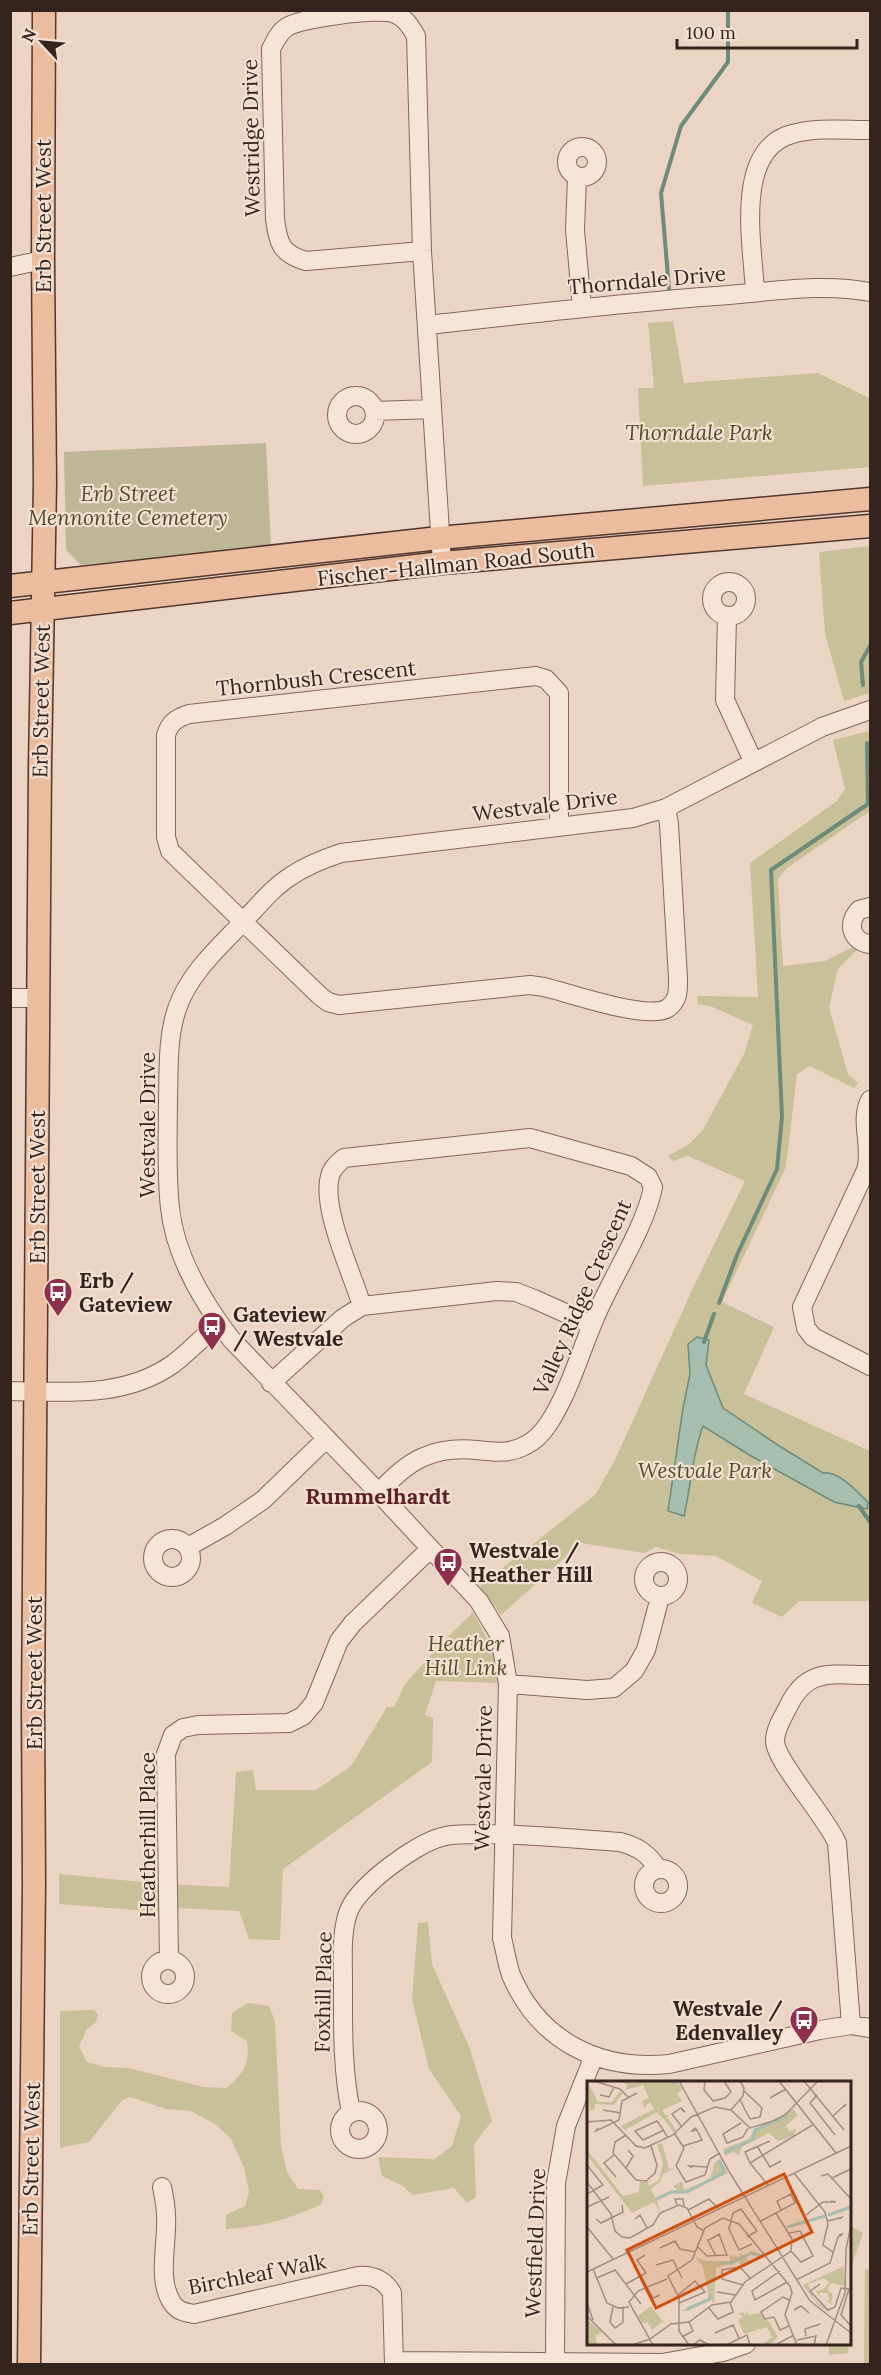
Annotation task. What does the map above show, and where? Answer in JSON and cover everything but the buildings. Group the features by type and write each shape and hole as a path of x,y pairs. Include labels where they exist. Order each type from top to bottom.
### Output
{"main road":[{"name":"Erb Street West","path":"29,2364 34,1883 38,998 45,483 44,10"},
{"name":"Fischer-Hallman Road South","path":"10,586 439,538 870,499"},
{"name":"Fischer-Hallman Road South","path":"10,613 442,563 870,526"}],"street":[{"name":"Westridge Drive","path":"422,251 306,261 291,257 283,248 278,237 275,219 271,49 287,26 309,19 377,12 392,13 408,23 416,36 422,251 442,563"},
{"path":"755,292 751,209 753,176 763,153 776,140 791,134 816,129 870,130"},
{"path":"577,177 575,230 582,308"},
{"path":"10,267 43,260"},
{"name":"Thorndale Drive","path":"428,325 582,308 820,287 849,288 870,292"},
{"path":"374,411 432,409"},
{"path":"727,617 725,700 753,761"},
{"name":"Thornbush Crescent","path":"243,922 182,865 170,851 166,837 166,735 169,726 177,718 189,714 536,676 546,679 559,693 557,807 559,826"},
{"name":"Westvale Drive","path":"870,710 822,727 666,808 633,818 341,853 313,862 290,877 273,890 213,954 191,982 177,1009 169,1043 168,1172 170,1211 181,1251 219,1324 271,1383 379,1493 479,1601 500,1636 508,1684 502,1938 510,1972 534,2015 555,2034 578,2049 612,2063 644,2067 669,2064 850,2025 870,2028"},
{"path":"243,922 320,996 328,1002 339,1005 530,985 635,1011 657,1012 672,1004 678,991 669,824 666,808"},
{"path":"870,907 859,910 851,922 852,931 857,939 870,944"},
{"path":"10,998 38,998"},
{"path":"870,1100 866,1114 869,1150 867,1170 802,1307 806,1328 813,1336 870,1366"},
{"name":"Valley Ridge Crescent","path":"362,1306 332,1217 328,1184 330,1173 344,1158 530,1138 631,1166 648,1176 653,1187 647,1208 592,1325 570,1379 549,1422 539,1436 527,1445 512,1451 451,1450 431,1453 411,1461 399,1470 379,1493"},
{"path":"271,1383 343,1318 362,1306 497,1291 516,1292 592,1325"},
{"path":"10,1391 91,1393 126,1386 151,1377 174,1363 219,1324"},
{"path":"188,1547 264,1500 326,1439"},
{"name":"Heatherhill Place","path":"169,1960 166,1754 168,1743 183,1728 198,1725 289,1723 303,1716 314,1703 336,1648 352,1623 430,1548"},
{"path":"508,1684 586,1690 614,1688 634,1671 646,1650 660,1597"},
{"path":"850,2025 837,1843 832,1830 783,1762 775,1743 779,1727 801,1685 825,1675 870,1675"},
{"name":"Foxhill Place","path":"351,2112 346,2090 343,1939 348,1911 358,1894 388,1869 424,1844 441,1837 457,1834 504,1834 620,1842 637,1847 649,1856 658,1869"},
{"name":"Westfield Drive","path":"555,2364 556,2183 566,2126 594,2056"},
{"name":"Birchleaf Walk","path":"162,2187 166,2216 165,2279 173,2304 181,2312 194,2314 358,2276 370,2276 381,2279 392,2293 393,2363"},
{"path":"393,2363 662,2363 723,2352 741,2345"}],"green space":[{"name":"Thorndale Park","path":"673,321 684,383 818,373 869,398 870,467 643,486 638,388 654,388 648,323"},
{"name":"Erb Street Mennonite Cemetery","path":"266,443 271,546 81,565 66,550 64,452"},
{"path":"870,546 870,693 844,701 825,634 819,552"},
{"name":"Westvale Park","path":"870,731 870,811 787,868 778,879 783,966 825,961 853,947 857,950 838,969 829,1007 848,1074 858,1083 854,1088 810,1066 797,1074 786,1167 722,1302 774,1327 744,1394 870,1451 870,1601 799,1601 782,1617 752,1603 762,1581 716,1556 680,1554 656,1547 644,1553 581,1543 501,1615 480,1586 595,1495 615,1460 693,1288 745,1181 688,1156 673,1161 668,1156 688,1145 703,1130 744,1054 753,1025 710,1006 698,1004 697,996 758,997 750,863 837,801 845,789 833,740"},
{"name":"Heather Hill Link","path":"473,1612 493,1650 497,1683 436,1681 425,1715 433,1718 432,1762 283,1869 280,1940 249,1939 239,1911 178,1908 162,1912 59,1904 59,1874 163,1884 229,1887 236,1772 253,1770 256,1790 316,1790 351,1766 387,1707 394,1707 405,1684"},
{"path":"428,1922 432,1964 470,2049 492,2121 474,2144 476,2197 467,2203 454,2188 412,2195 403,2186 382,2176 378,2157 434,2159 452,2146 461,2116 429,2069 412,1999 418,1923"},
{"path":"248,2003 269,2006 275,2021 281,2146 287,2172 298,2189 320,2190 324,2197 320,2205 274,2222 226,2229 226,2215 245,2206 249,2192 244,2167 231,2139 215,2124 191,2111 166,2109 130,2097 122,2100 89,2142 60,2148 60,2011 94,2010 98,2015 96,2022 87,2029 79,2046 87,2062 105,2067 129,2068 203,2087 227,2088 245,2068 248,2056 247,2041 231,2031 232,2013"},
{"path":"851,2227 863,2233 851,2267"},
{"path":"865,2269 870,2270 870,2364 864,2364"},
{"path":"829,2345 849,2345 848,2353 829,2355"}],"shaded area":[{"path":"697,1337 709,1340 706,1365 723,1408 823,1473 836,1475 842,1479 868,1502 867,1509 834,1502 751,1456 703,1426 694,1459 684,1516 668,1511 690,1374 688,1344"}],"waterway":[{"path":"669,289 661,193 681,126 728,62 728,10"},
{"path":"863,685 861,662 870,646"},
{"path":"719,1303 737,1255 777,1169 782,1117 771,870 868,804 867,743"},
{"path":"704,1342 714,1314"},
{"path":"859,1506 870,1522"}],"place":[{"name":"Erb / Gateview","path":"58,1318"},
{"name":"Gateview / Westvale","path":"212,1352"},
{"name":"Westvale / Heather Hill","path":"448,1588"},
{"name":"Westvale / Edenvalley","path":"804,2046"}],"district":[{"name":"Rummelhardt","path":"378,1496"}]}
